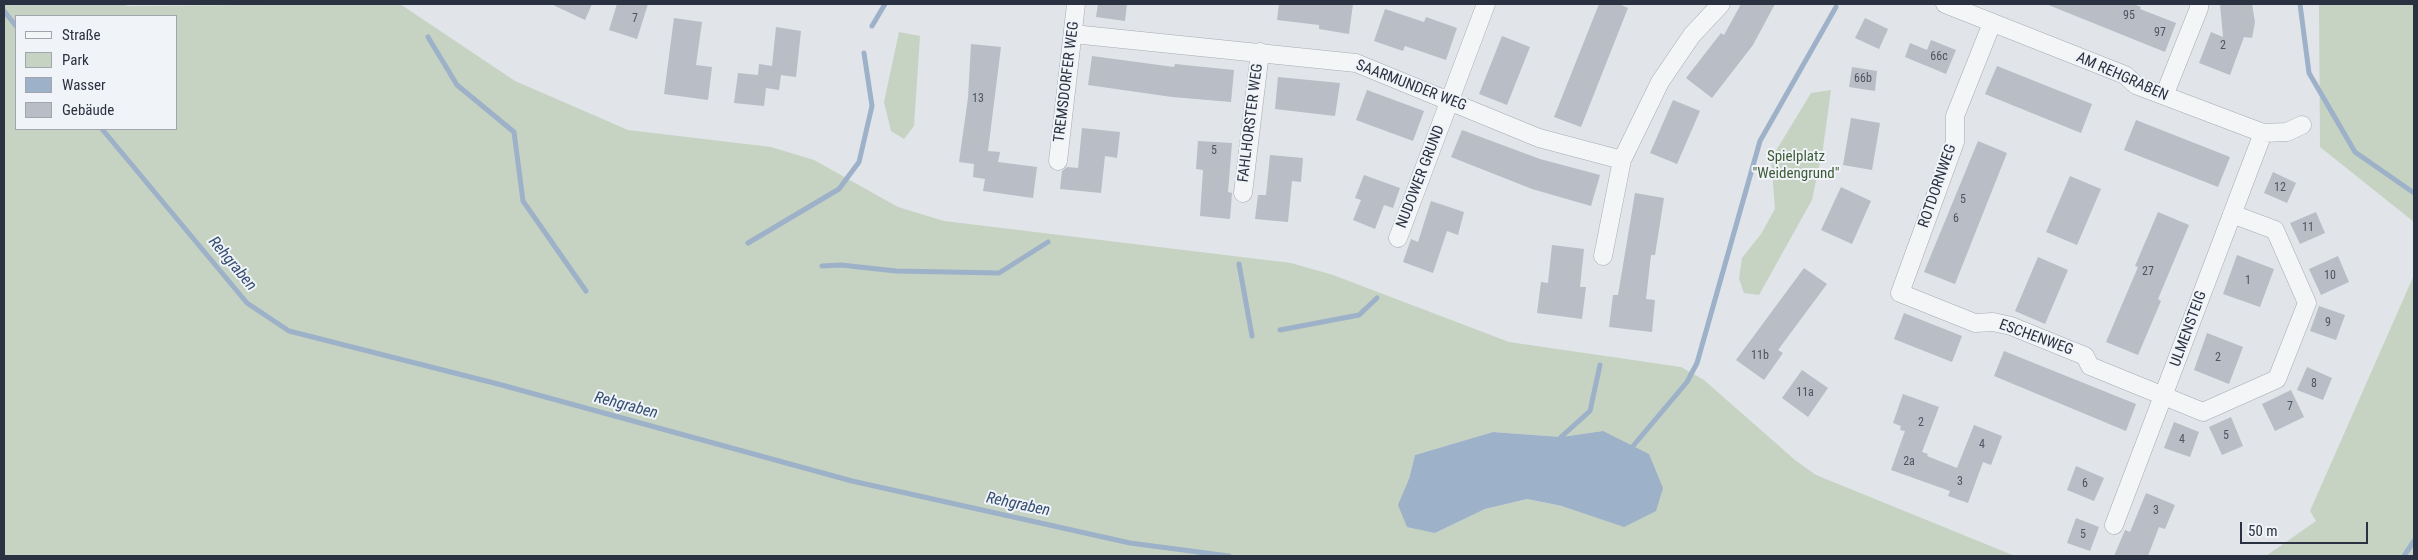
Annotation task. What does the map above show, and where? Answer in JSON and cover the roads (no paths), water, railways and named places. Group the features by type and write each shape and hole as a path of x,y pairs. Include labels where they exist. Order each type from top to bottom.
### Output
{"street":[{"name":"TREMSDORFER WEG","path":"1058,161 1076,4"},
{"name":"NUDOWER GRUND","path":"1398,238 1486,4"},
{"path":"1603,256 1622,160 1660,82 1692,35 1721,4"},
{"name":"AM REHGRABEN","path":"1945,4 2125,75 2136,85 2263,133 2287,132 2302,125"},
{"path":"2164,96 2199,4"},
{"name":"ROTDORNWEG","path":"1900,293 1955,142 1956,116 1992,23"},
{"name":"SAARMUNDER WEG","path":"1073,34 1356,63 1539,138 1622,160"},
{"name":"FAHLHORSTER WEG","path":"1243,193 1260,52"},
{"name":"ULMENSTEIG","path":"2114,524 2164,398 2263,133"},
{"name":"ESCHENWEG","path":"1900,293 1975,323 1993,322 2011,326 2085,356 2090,366 2164,398 2203,412 2277,379 2307,303 2275,230 2232,214"}],"water":[{"path":"1603,431 1649,454 1663,488 1656,511 1624,527 1562,506 1527,499 1485,509 1435,533 1407,527 1398,505 1409,479 1415,455 1493,432 1561,437"}],"waterway":[{"path":"872,26 885,4"},
{"path":"2300,4 2309,73 2355,152 2414,193"},
{"path":"1633,446 1687,382 1697,363 1760,141 1836,7"},
{"name":"Rehgraben","path":"4,11 15,25"},
{"path":"428,37 457,85 514,132 523,201 586,291"},
{"path":"748,243 839,189 859,162 872,106 864,53"},
{"name":"Rehgraben","path":"103,130 247,303 289,331 498,384 852,481 1130,543 1229,556"},
{"path":"822,266 841,265 896,271 999,273 1048,242"},
{"path":"1239,264 1252,336"},
{"path":"1280,330 1359,315 1377,298"},
{"path":"1561,437 1590,411 1600,365"},
{"path":"2404,556 2414,541"}],"park label":[{"name":"Spielplatz \"Weidengrund\"","path":"1796,166"}]}
